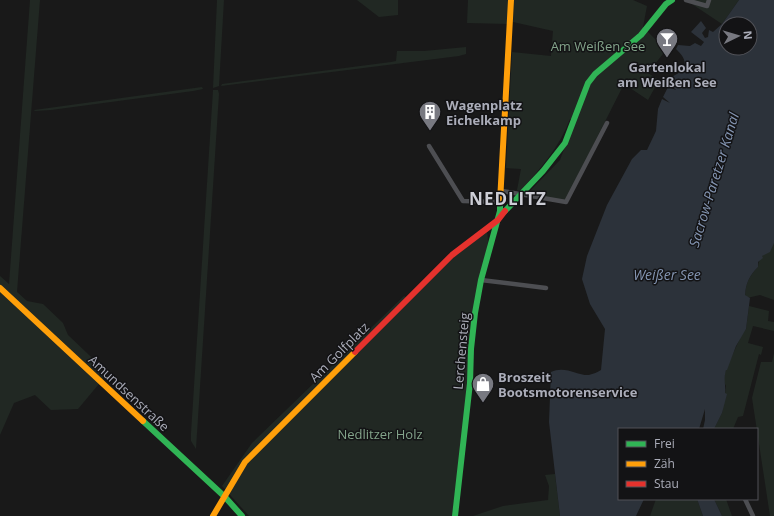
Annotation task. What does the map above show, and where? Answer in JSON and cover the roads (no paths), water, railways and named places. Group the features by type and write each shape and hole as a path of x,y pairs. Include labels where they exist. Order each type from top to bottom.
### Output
{"street":[{"name":"Lerchensteig","path":"455,516 470,384 471,349 481,280 498,220 501,202 511,0"},
{"path":"498,220 550,163 565,143 588,83 595,74 641,35 666,4 672,0"},
{"path":"686,0 707,6 709,0"},
{"path":"502,191 523,193 566,202 607,123"},
{"path":"429,146 463,200 501,202"},
{"name":"Am Golfplatz","path":"213,516 246,462 256,451 452,255 498,220"},
{"path":"481,280 546,288"},
{"name":"Amundsenstraße","path":"0,288 225,497 242,516"},
{"path":"745,500 753,516"}],"water":[{"name":"Weißer See","path":"739,0 774,0 774,243 770,252 762,256 763,258 758,262 758,267 752,273 747,283 745,295 750,298 746,329 736,346 726,370 725,393 727,394 722,413 714,428 703,428 705,409 699,428 618,428 618,500 644,500 636,516 560,516 549,422 551,372 556,370 566,370 589,375 601,370 605,329 590,304 582,279 587,256 607,205 632,159 641,150 647,150 656,131 658,109 662,99 670,103 663,97 668,87 676,90 668,82 668,79 684,70 685,63 682,56 676,49 678,45 690,46 695,43 701,46 704,42 691,32 701,21 706,28 702,33 705,38 708,37 709,30 713,32 718,28 718,56 758,56 758,16 728,16"},
{"path":"697,500 714,500 722,516 703,516"}],"place":[{"name":"Gartenlokal am Weißen See","path":"667,58"},
{"name":"Wagenplatz Eichelkamp","path":"430,132"},
{"name":"Broszeit Bootsmotorenservice","path":"483,404"}],"district":[{"name":"NEDLITZ","path":"508,199"}],"park label":[{"name":"Am Weißen See","path":"598,46"},
{"name":"Nedlitzer Holz","path":"380,434"}],"water label":[{"name":"Sacrow-Paretzer Kanal","path":"714,180"}]}
